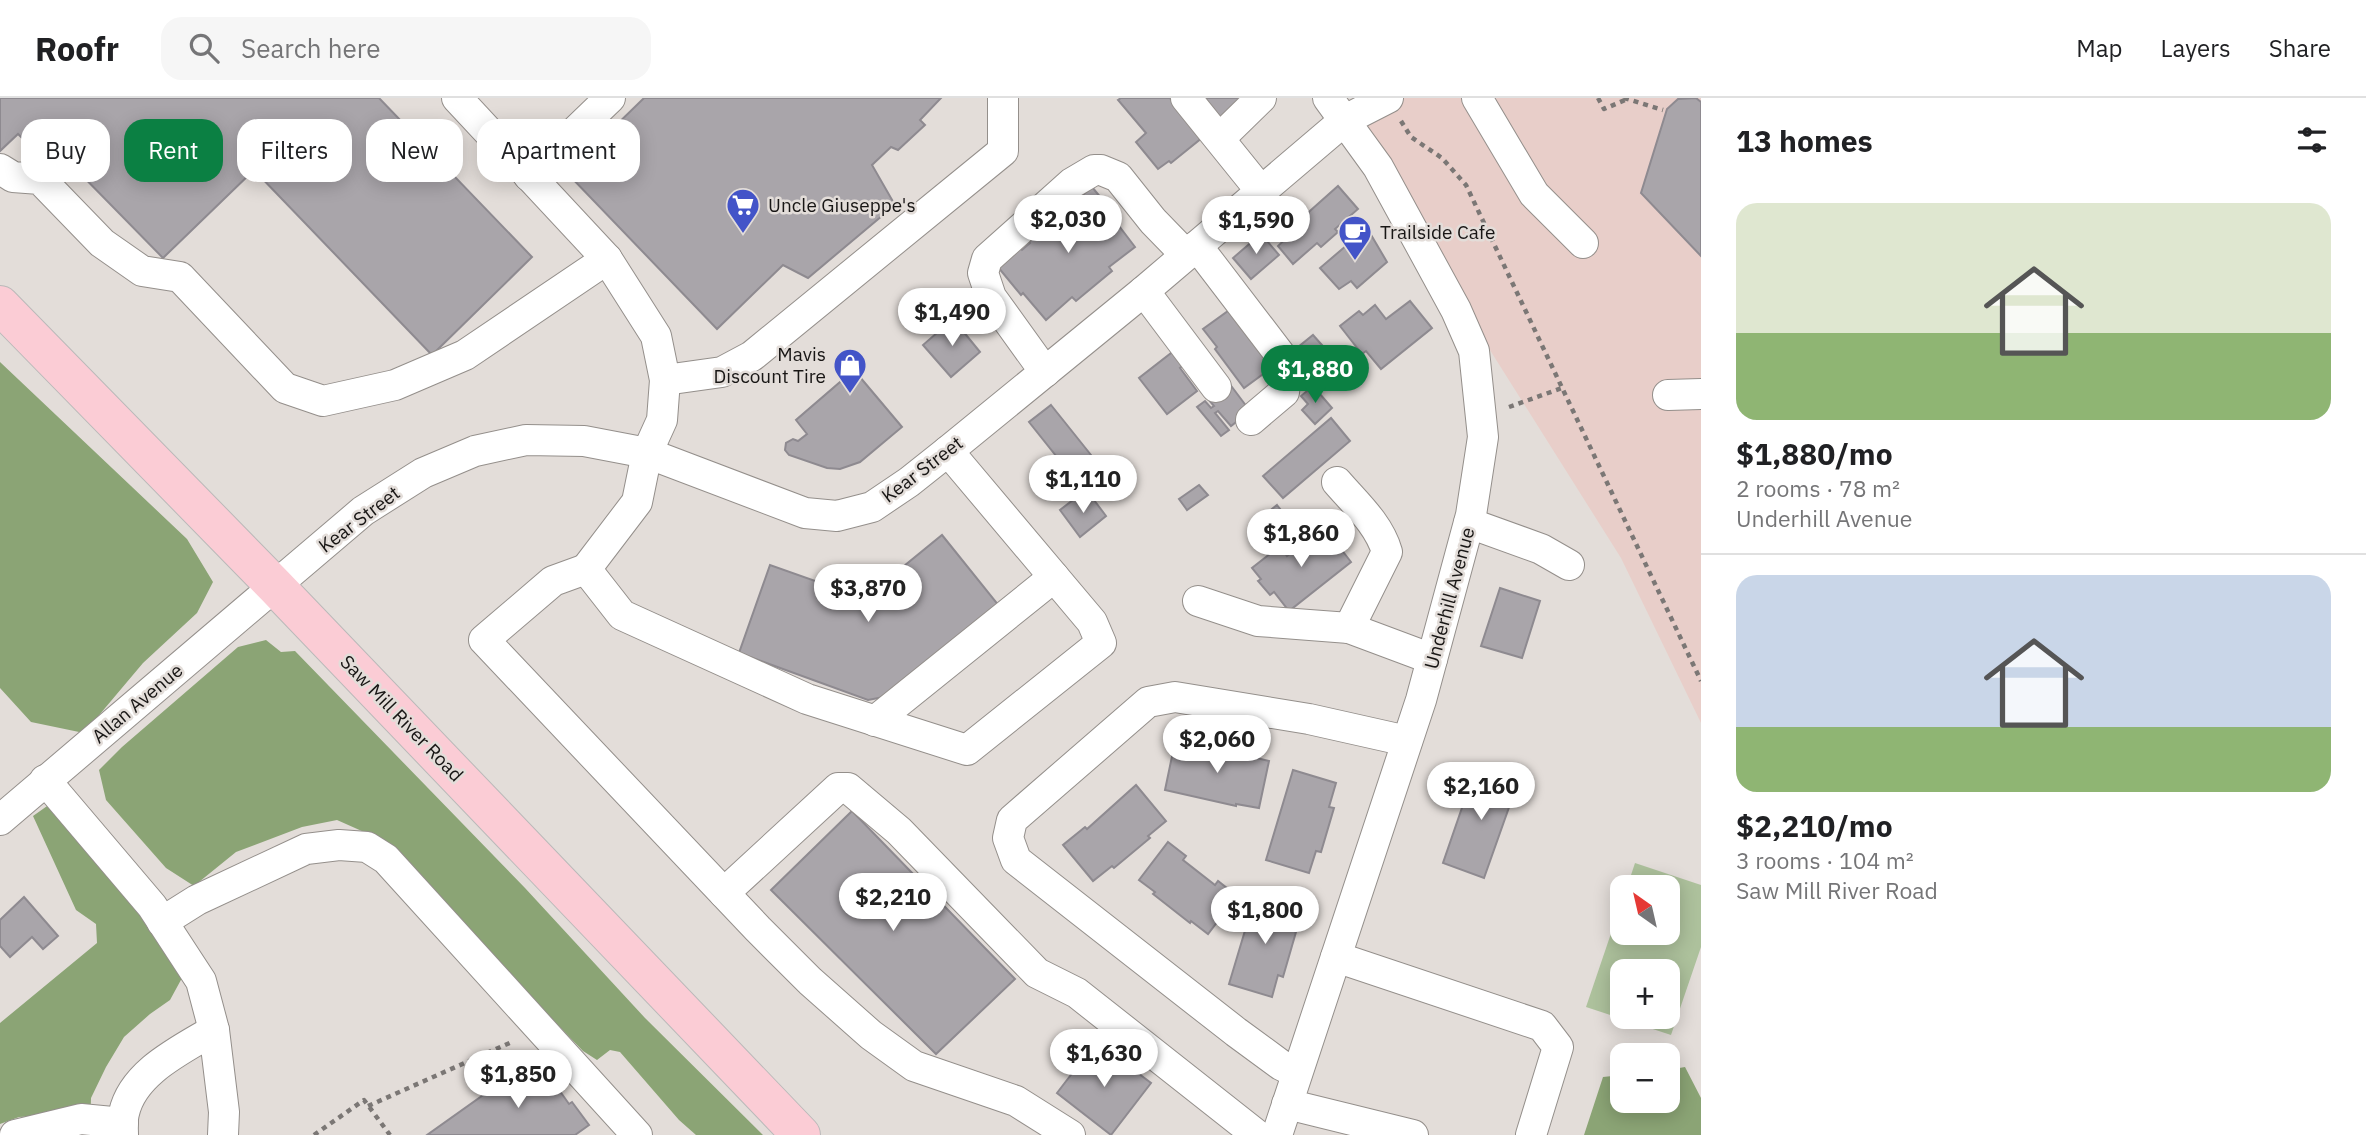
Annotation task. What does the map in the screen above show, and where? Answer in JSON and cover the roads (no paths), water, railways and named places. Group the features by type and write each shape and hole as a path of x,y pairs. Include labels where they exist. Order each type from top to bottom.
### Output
{"main road":[{"name":"Saw Mill River Road","path":"0,305 275,586 800,1135"}],"street":[{"path":"457,98 477,120"},
{"path":"588,119 610,98"},
{"path":"665,380 722,372 752,356 1003,151 1003,98"},
{"path":"1186,98 1261,191"},
{"path":"1220,138 1261,98"},
{"path":"1477,98 1534,194 1583,243"},
{"path":"1337,109 1394,108"},
{"name":"Kear Street","path":"275,586 363,511 423,473 475,451 526,440 584,441 647,453 805,513 837,516 872,507 948,451 1144,291 1261,191 1337,109"},
{"name":"Underhill Avenue","path":"1277,1135 1432,659 1469,523 1483,437 1474,351 1456,310 1378,167 1337,109"},
{"path":"0,169 13,177 40,179 102,243 142,271 180,277 285,388 323,401 396,385 465,355 607,259"},
{"path":"1045,372 991,298 983,273 987,259 1072,183 1094,170 1101,170 1118,177 1153,221 1191,250 1288,365 1284,392 1251,420"},
{"path":"535,182 607,259 656,336 665,380 662,420 647,453 637,502 586,569 553,581 484,640 810,981 871,1035 914,1066 1016,1101 1070,1135"},
{"path":"1144,291 1216,387"},
{"path":"1668,395 1701,394"},
{"path":"586,569 622,615 807,699 967,750 1101,643 1092,622 948,451"},
{"path":"1337,482 1374,525 1384,540 1387,552 1349,628"},
{"path":"1469,523 1541,549 1569,565"},
{"path":"875,721 1054,578"},
{"name":"Allan Avenue","path":"0,820 275,586"},
{"path":"1198,601 1258,621 1349,628 1432,659"},
{"path":"1297,1073 1281,1065 1236,1032 1016,860 1008,838 1012,820 1148,702 1175,697 1309,719 1407,741"},
{"path":"45,780 152,906 201,981 214,1030 224,1112 222,1135"},
{"path":"724,893 838,788 848,788 899,831 1037,973 1077,993 1256,1135"},
{"path":"163,922 197,900 306,849 340,845 367,847 386,859 637,1135"},
{"path":"1336,957 1542,1026 1558,1047 1531,1135"},
{"path":"15,1135 82,1119 123,1129 123,1114 132,1091 160,1064 214,1030"},
{"path":"1287,1104 1413,1135"}],"place":[{"name":"Uncle Giuseppe's","path":"743,235"},
{"name":"Trailside Cafe","path":"1355,262"},
{"name":"Mavis Discount Tire","path":"850,395"}]}
